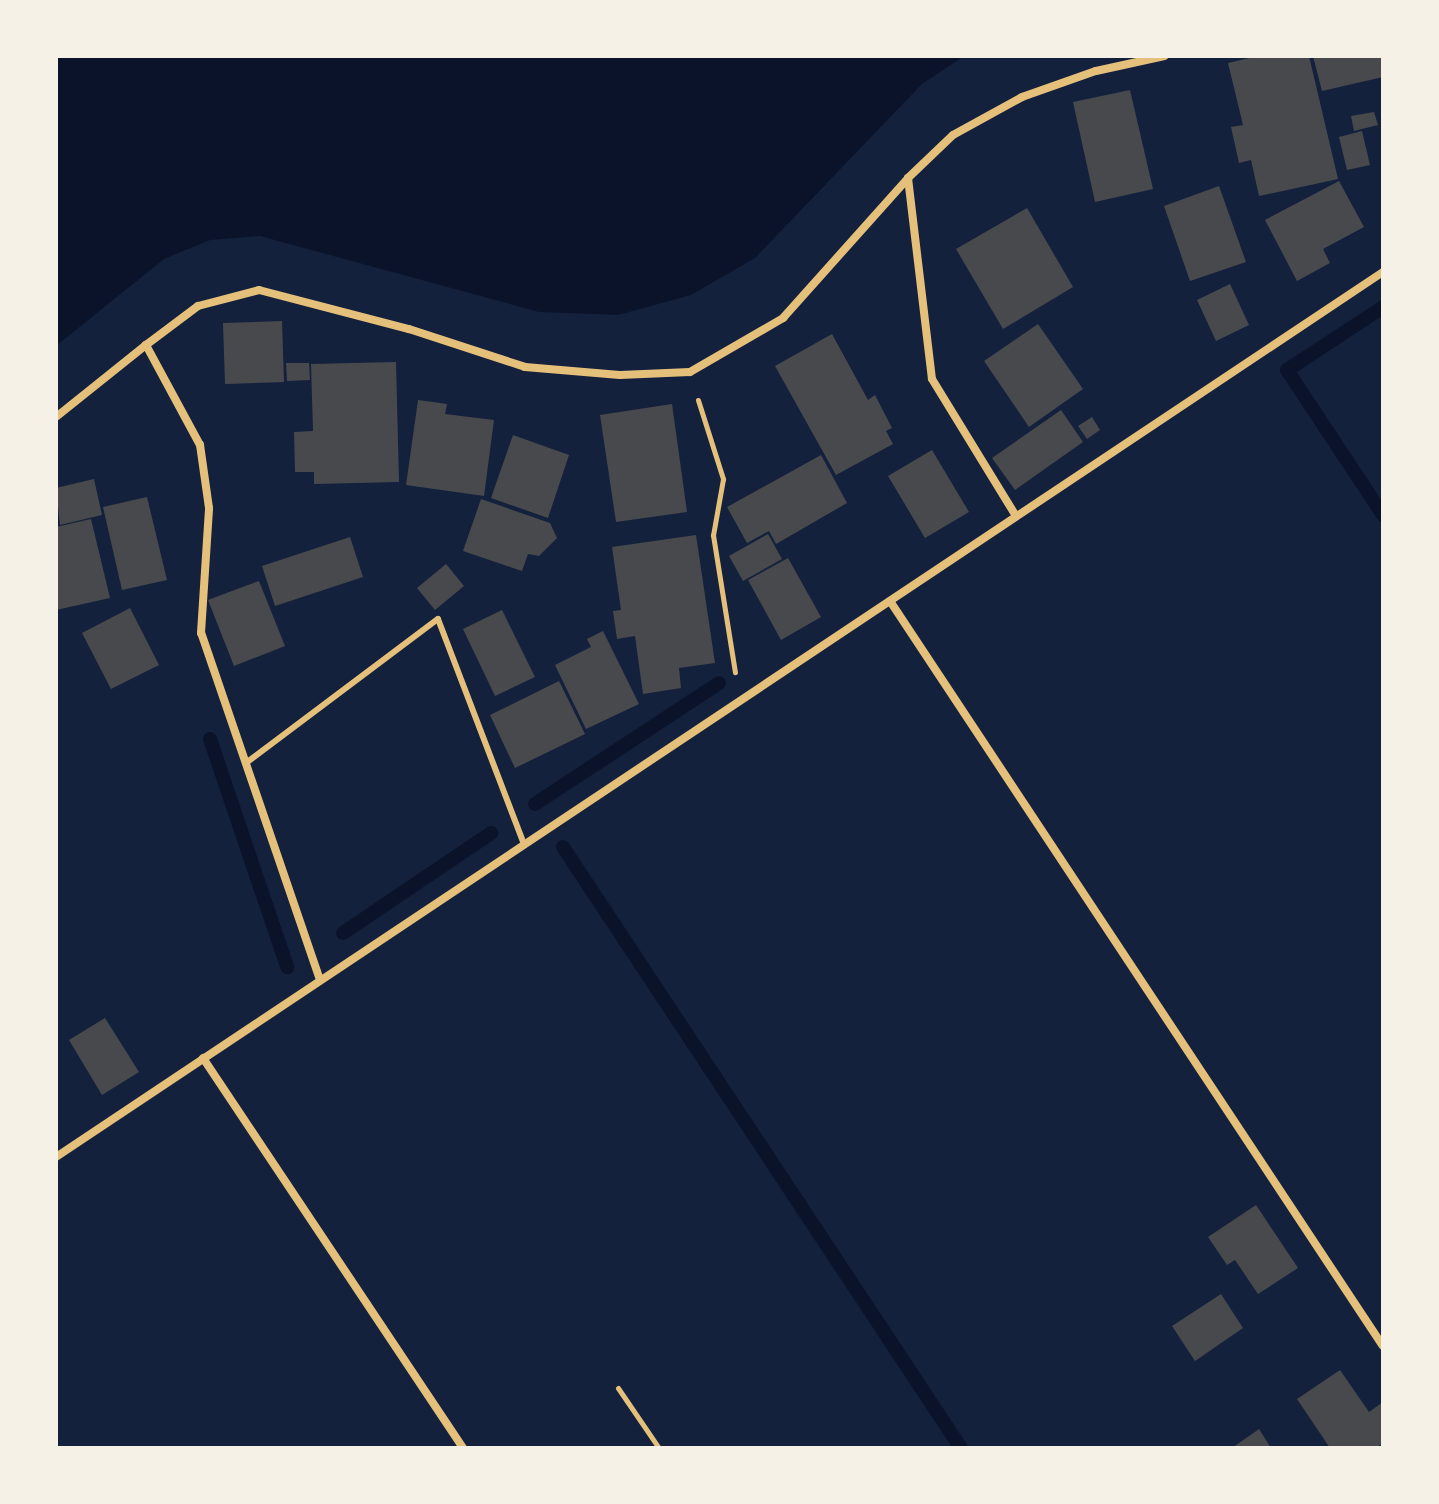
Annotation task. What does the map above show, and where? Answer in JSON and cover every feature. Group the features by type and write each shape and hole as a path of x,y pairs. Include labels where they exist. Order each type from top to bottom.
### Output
{"street":[{"path":"56,417 198,306 259,290 409,329 525,367 620,375 690,372 783,318 908,178 953,135 1022,97 1096,71 1164,56"},
{"path":"908,178 932,379 1016,516"},
{"path":"56,1157 319,977 1383,272"},
{"path":"146,345 200,445 209,508 201,633 319,977"},
{"path":"890,601 1383,1346"},
{"path":"203,1058 463,1448"}],"lane":[{"path":"246,763 438,619 524,844"}],"path":[{"path":"690,372 723,479 713,535 740,700"},
{"path":"618,1388 659,1448"}],"water":[{"path":"56,56 964,56 922,84 755,258 691,295 618,315 539,312 260,236 210,240 164,259 56,346"}],"building":[{"path":"1258,56 1309,56 1338,179 1259,196 1251,160 1239,163 1231,127 1243,125 1228,63"},
{"path":"1313,56 1383,56 1383,77 1322,91"},
{"path":"1130,90 1153,189 1095,202 1073,102"},
{"path":"1374,112 1378,125 1354,131 1351,116"},
{"path":"1362,131 1370,165 1347,170 1339,137"},
{"path":"1339,181 1364,227 1323,249 1330,263 1297,281 1265,220"},
{"path":"1219,186 1246,262 1190,281 1164,206"},
{"path":"1027,208 1073,287 1003,329 956,249"},
{"path":"1230,284 1249,325 1216,341 1197,300"},
{"path":"282,321 284,382 225,384 223,323"},
{"path":"1038,324 1083,389 1029,427 984,361"},
{"path":"832,334 868,400 875,395 892,428 886,431 893,444 836,475 775,366"},
{"path":"396,362 399,482 314,484 314,472 295,472 294,432 313,431 311,364"},
{"path":"286,363 309,363 310,380 287,381"},
{"path":"418,400 447,404 445,414 494,420 484,496 406,485"},
{"path":"672,404 687,512 616,522 600,415"},
{"path":"1061,410 1083,442 1015,490 992,458"},
{"path":"1092,417 1100,430 1087,439 1078,426"},
{"path":"513,435 569,455 548,518 491,498"},
{"path":"932,450 969,512 925,538 888,476"},
{"path":"821,455 847,503 776,544 769,531 747,543 727,507"},
{"path":"94,479 102,515 60,525 56,488"},
{"path":"147,497 167,580 122,590 103,507"},
{"path":"481,499 550,523 557,538 539,556 528,554 522,571 463,551"},
{"path":"91,519 110,598 56,610 56,527"},
{"path":"768,534 782,559 743,581 729,556"},
{"path":"696,535 715,663 679,668 681,688 643,694 635,636 617,639 613,611 621,610 612,547"},
{"path":"350,537 363,577 275,606 262,566"},
{"path":"788,558 821,617 781,640 748,580"},
{"path":"446,564 464,586 435,610 417,588"},
{"path":"259,581 285,646 234,666 208,600"},
{"path":"130,608 159,665 111,689 82,633"},
{"path":"502,610 535,677 495,696 463,629"},
{"path":"603,631 639,704 586,729 555,665 591,647 587,639"},
{"path":"559,681 585,734 515,768 490,715"},
{"path":"105,1018 139,1072 102,1095 69,1040"},
{"path":"1256,1205 1298,1268 1258,1294 1235,1260 1227,1265 1208,1237"},
{"path":"1221,1294 1243,1328 1195,1361 1172,1326"},
{"path":"1340,1370 1369,1412 1383,1402 1383,1443 1376,1448 1330,1448 1297,1399"},
{"path":"1259,1429 1271,1448 1232,1448"}],"waterway":[{"path":"1383,307 1287,370 1383,515"},
{"path":"535,804 719,683"},
{"path":"210,739 287,967"},
{"path":"343,933 491,833"},
{"path":"563,847 961,1448"}]}
